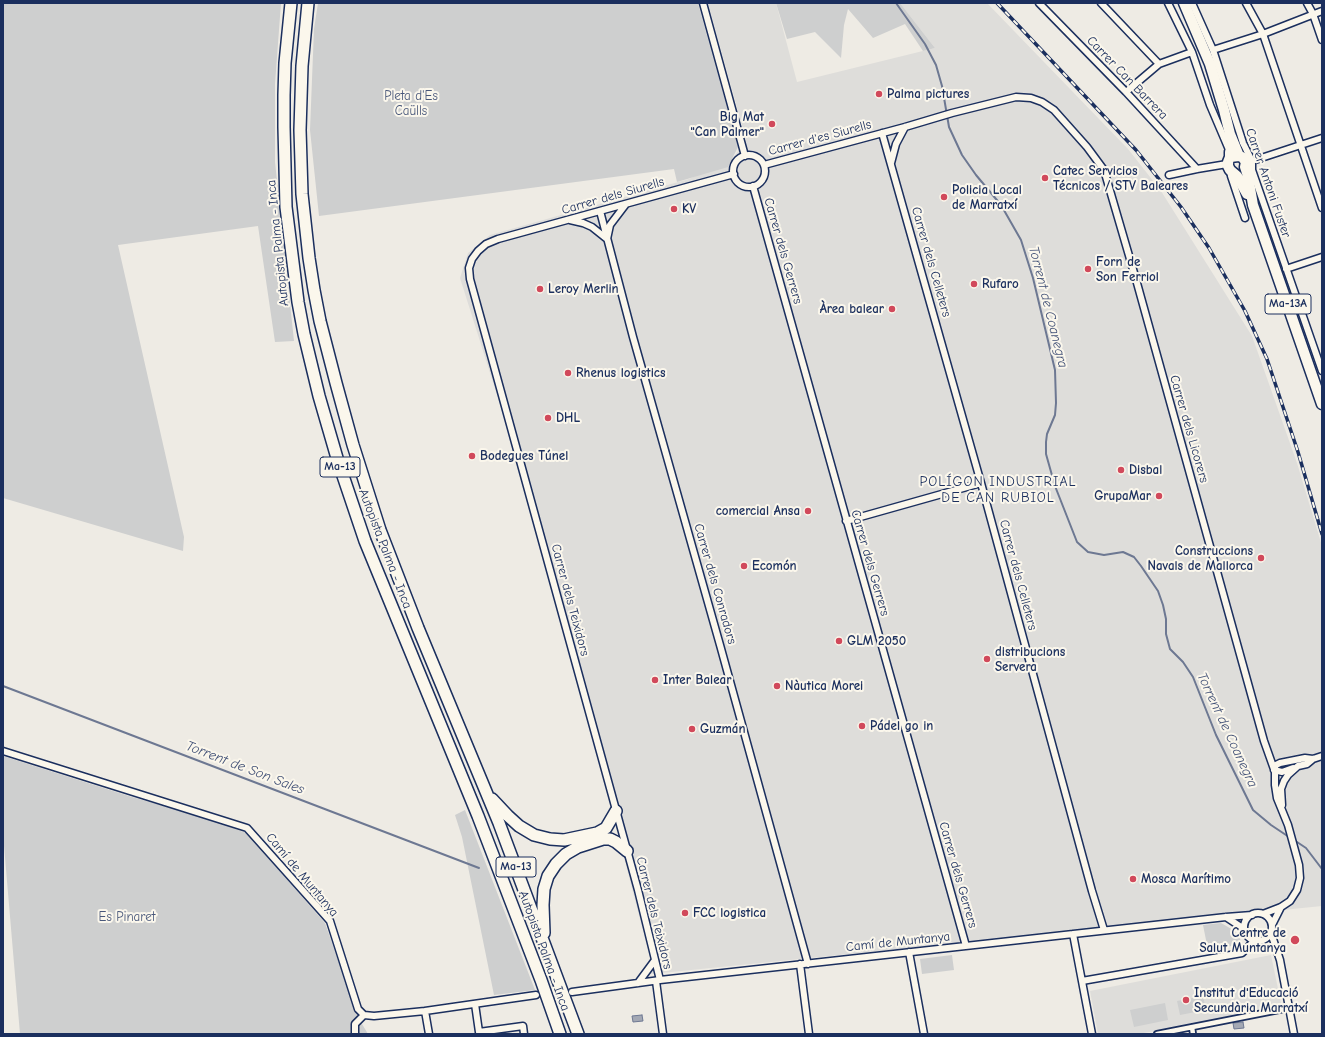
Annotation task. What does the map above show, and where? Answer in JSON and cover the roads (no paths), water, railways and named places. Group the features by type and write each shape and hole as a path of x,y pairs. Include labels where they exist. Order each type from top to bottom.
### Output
{"highway":[{"name":"Autopista Palma - Inca","path":"291,3 285,63 284,95 286,207 298,302 319,396 337,458 365,540 478,816 541,980 560,1034"},
{"name":"Autopista Palma - Inca","path":"308,3 302,66 302,186 309,258 320,321 344,414 380,530 418,628 486,791 545,943 578,1034"},
{"path":"486,791 519,826 534,835 550,839 564,840 597,833 606,828 616,811"},
{"path":"545,943 543,905 544,889 548,876 556,864 566,854 578,847 603,839 610,839 627,851"}],"main road":[{"name":"Ma-13A","path":"1184,3 1210,64 1224,110 1232,162 1254,204"},
{"name":"Ma-13A","path":"1232,162 1242,157 1248,164 1254,204 1322,404"}],"street":[{"path":"703,3 745,156"},
{"name":"Carrer Can Barrera","path":"1039,3 1126,92 1197,168"},
{"path":"1101,3 1159,64"},
{"path":"1168,3 1192,52 1232,162 1231,176 1245,218"},
{"name":"Carrer Antoni Fuster","path":"1192,3 1213,50 1243,143 1248,164 1252,170 1322,371"},
{"path":"1246,3 1262,34 1322,208"},
{"path":"1307,3 1313,14 1322,40"},
{"path":"1213,50 1262,34 1322,11"},
{"path":"1126,92 1159,64 1192,52"},
{"name":"Carrer d'es Siurells","path":"764,165 952,113 1016,97 1032,98 1042,102 1054,110"},
{"name":"Carrer dels Licorers","path":"1054,110 1087,147 1104,170 1112,191 1264,741 1274,770"},
{"path":"891,163 896,144 905,127"},
{"name":"Carrer dels Celleters","path":"882,133 981,482 1092,891 1104,930"},
{"path":"1248,164 1322,138"},
{"path":"750,155 758,158 764,165 764,175 758,184 753,186 739,183 734,174 735,164 745,156 750,155"},
{"path":"1169,175 1232,162"},
{"name":"Carrer dels Siurells","path":"498,239 734,174"},
{"name":"Carrer dels Gerrers","path":"753,186 966,946"},
{"path":"569,220 583,223 592,227 607,239 610,225 626,204"},
{"name":"Carrer dels Conradors","path":"600,212 808,964"},
{"name":"Carrer dels Teixidors","path":"498,239 486,244 472,259 469,268 470,279 638,890 655,960 663,1034"},
{"path":"1286,269 1322,257"},
{"path":"846,521 981,482"},
{"name":"Camí de Muntanya","path":"3,751 247,828 330,921 358,1009 364,1015"},
{"path":"1274,770 1282,772 1307,764 1313,759 1322,756"},
{"path":"1263,914 1281,907 1290,901 1297,890 1300,878 1299,865 1288,825 1277,798 1274,770 1280,763 1305,758 1313,759"},
{"path":"1282,809 1282,785 1288,775 1298,766"},
{"path":"1281,907 1272,925 1271,933 1280,960 1294,1034"},
{"path":"1244,929 1246,920 1252,915 1258,913 1269,918 1272,925"},
{"name":"Camí de Muntanya","path":"572,992 658,980 1252,915"},
{"path":"1226,917 1244,929 1248,936 1254,941 1262,941 1269,937 1271,933"},
{"path":"1073,934 1092,1034"},
{"path":"1082,981 1242,953 1254,941"},
{"path":"909,952 924,1034"},
{"path":"638,983 655,960"},
{"path":"800,964 809,1034"},
{"path":"355,1034 355,1024 364,1015 374,1016 425,1011 536,995"},
{"path":"475,1004 479,1032 523,1026 524,1034"},
{"path":"1157,1034 1289,1008"},
{"path":"425,1011 429,1034"},
{"path":"1192,1027 1193,1034"}],"waterway":[{"name":"Torrent de Coanegra","path":"896,3 925,44 936,65 942,86 949,127 962,155 976,175 1001,205 1021,240 1033,278 1055,370 1055,415 1047,434 1046,454 1055,486 1077,542 1088,552 1104,555 1123,552 1134,557 1141,566 1158,591 1163,605 1166,619 1166,634 1170,649 1183,662 1193,677 1216,735 1253,810 1271,825 1289,837"},
{"name":"Torrent de Son Sales","path":"3,686 479,868"},
{"name":"Torrent de Coanegra","path":"1294,840 1306,848 1322,869"}],"tunnel":[{"path":"536,995 564,992"}],"railway":[{"path":"997,3 1136,150 1181,207 1209,248 1245,311 1267,359 1298,452 1322,534"}],"place":[{"name":"Palma pictures","path":"879,94"},
{"name":"Big Mat \"Can Palmer\"","path":"772,124"},
{"name":"Catec Servicios Técnicos / STV Baleares","path":"1045,178"},
{"name":"Policia Local de Marratxí","path":"944,197"},
{"name":"KV","path":"674,209"},
{"name":"Forn de Son Ferriol","path":"1088,269"},
{"name":"Rufaro","path":"974,284"},
{"name":"Leroy Merlin","path":"540,289"},
{"name":"Àrea balear","path":"892,309"},
{"name":"Rhenus logistics","path":"568,373"},
{"name":"DHL","path":"548,418"},
{"name":"Bodegues Túnel","path":"472,456"},
{"name":"Disbal","path":"1121,470"},
{"name":"GrupaMar","path":"1159,496"},
{"name":"comercial Ansa","path":"808,511"},
{"name":"Construccions Navals de Mallorca","path":"1261,558"},
{"name":"Ecomón","path":"744,566"},
{"name":"GLM 2050","path":"839,641"},
{"name":"distribucions Servera","path":"987,659"},
{"name":"Inter Balear","path":"655,680"},
{"name":"Nàutica Morei","path":"777,686"},
{"name":"Pádel go in","path":"862,726"},
{"name":"Guzmán","path":"692,729"},
{"name":"Mosca Marítimo","path":"1133,879"},
{"name":"FCC logistica","path":"685,913"},
{"name":"Centre de Salut Muntanya","path":"1295,940"},
{"name":"Institut d'Educació Secundària Marratxí","path":"1186,1000"}],"district":[{"name":"POLÍGON INDUSTRIAL DE CAN RUBIOL","path":"998,490"}],"park label":[{"name":"Pleta d'Es Caülls","path":"411,104"},
{"name":"Es Pinaret","path":"127,917"}]}
